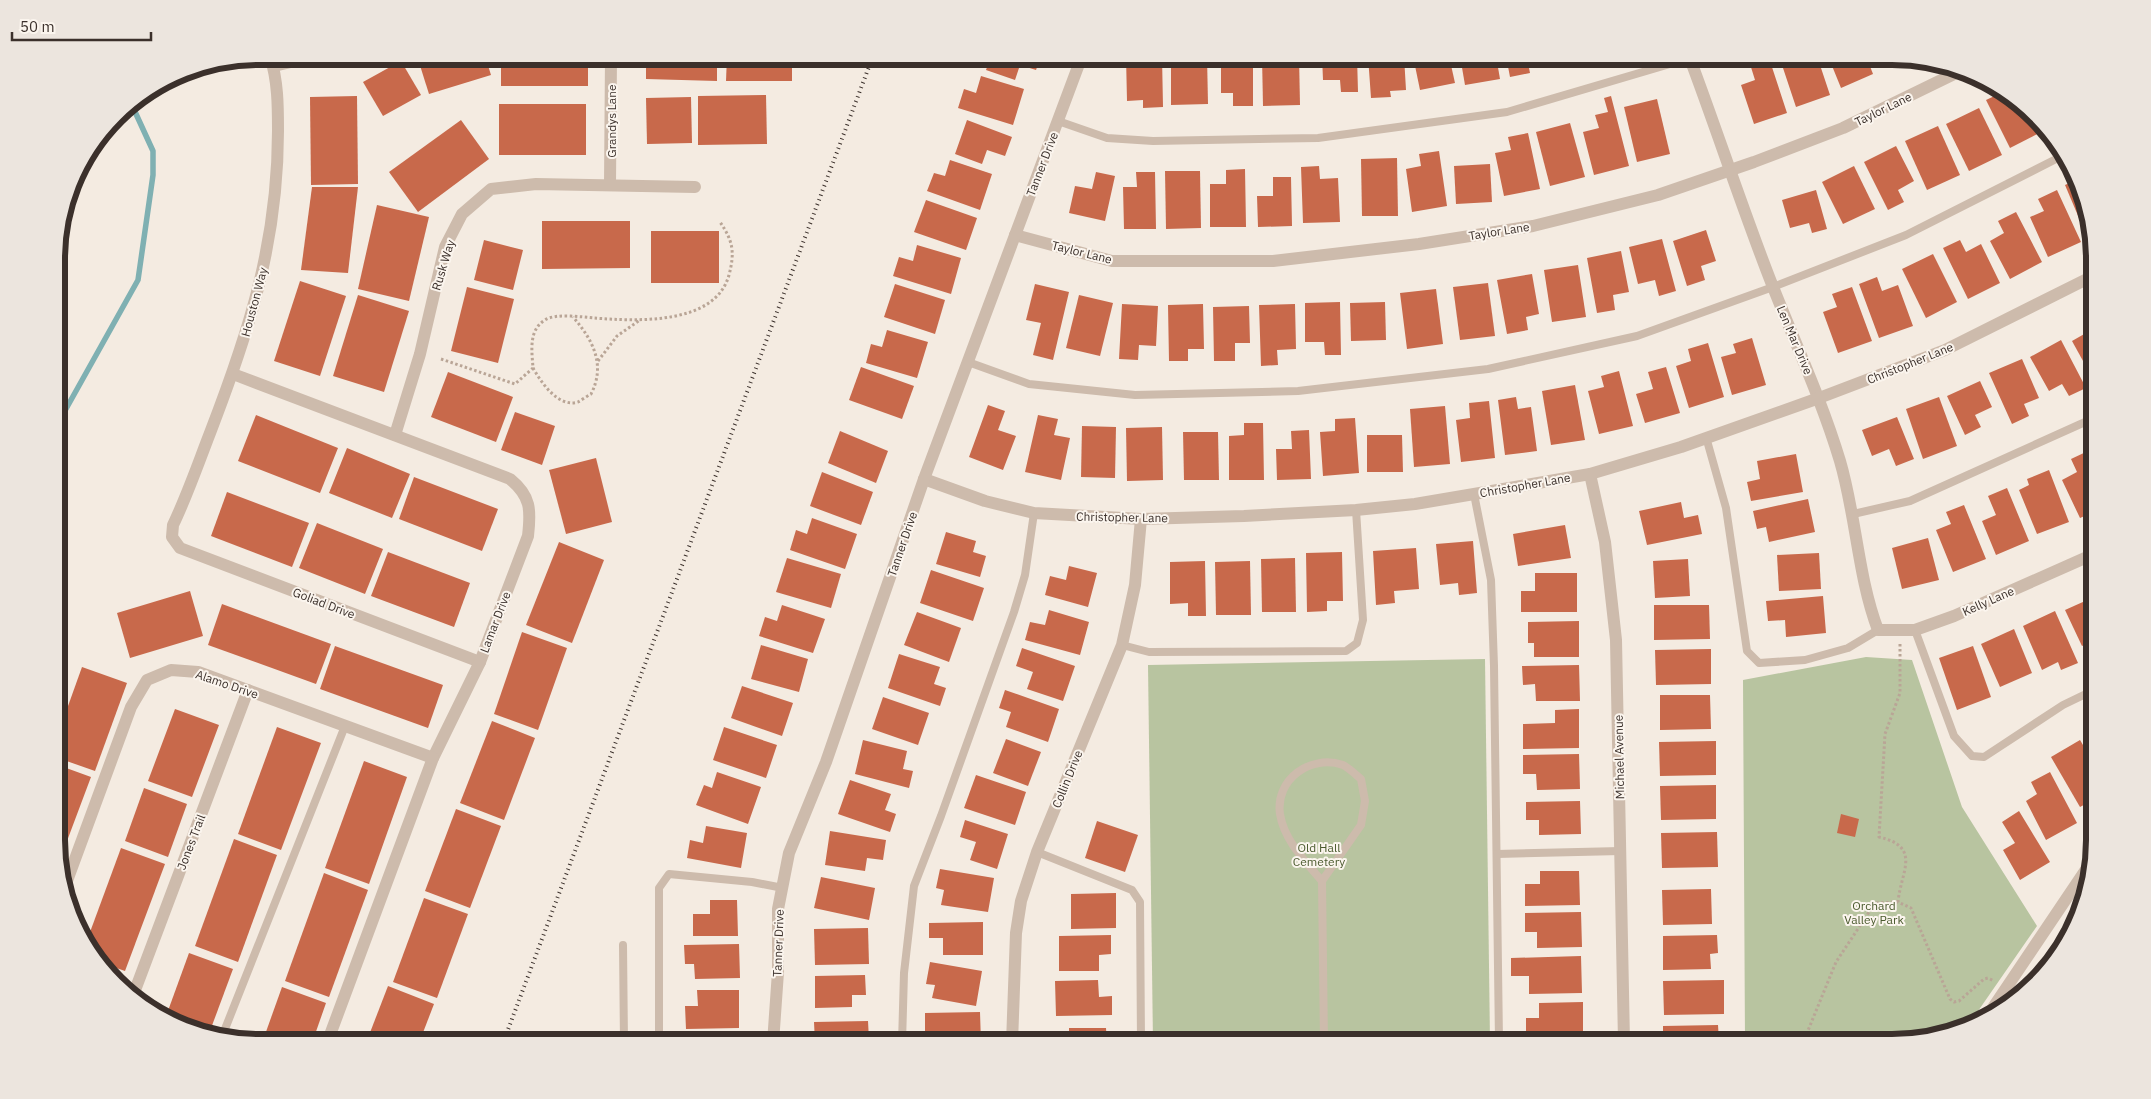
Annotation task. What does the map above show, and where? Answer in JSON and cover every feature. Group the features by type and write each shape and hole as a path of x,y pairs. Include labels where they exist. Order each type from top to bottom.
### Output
{"street":[{"name":"Houston Way","path":"172,537 173,525 233,374 253,314 270,241 278,163 278,94 273,65"},
{"name":"Grandys Lane","path":"610,185 611,65"},
{"name":"Tanner Drive","path":"774,1034 778,972 778,909 789,853 826,762 924,480 1079,65"},
{"name":"Len Mar Drive","path":"1695,65 1773,287 1819,398 1840,462 1853,514 1871,612 1878,630"},
{"name":"Taylor Lane","path":"1016,235 1112,261 1273,261 1419,244 1533,226 1658,195 1731,170 1842,128 1953,75"},
{"name":"Rusk Way","path":"395,435 420,354 445,247 462,214 492,189 536,184 695,187"},
{"name":"Christopher Lane","path":"924,480 986,501 1034,514 1141,519 1356,510 1415,504 1590,474 1681,447 1819,398 1945,350 2086,280"},
{"name":"Lamar Drive","path":"233,374 510,479 521,488 528,501 530,517 528,536 480,662 433,758 330,1034"},
{"name":"Michael Avenue","path":"1590,474 1606,542 1616,640 1624,1034"},
{"name":"Collin Drive","path":"1012,1034 1016,933 1021,901 1037,852 1122,645 1135,585 1141,519"},
{"name":"Goliad Drive","path":"172,537 180,548 480,662"},
{"name":"Kelly Lane","path":"1878,630 1915,630 1954,616 2086,558"},
{"name":"Alamo Drive","path":"69,876 131,707 147,680 171,670 198,672 433,758"},
{"name":"Jones Trail","path":"135,989 248,690"},
{"path":"1995,1004 2083,874"}],"lane":[{"path":"1058,122 1107,138 1153,141 1318,138 1507,112 1665,65"},
{"path":"968,362 1029,384 1135,394 1298,391 1488,369 1637,336 1773,287 1906,235 2058,159"},
{"path":"1853,514 1910,500 2086,422"},
{"path":"1706,437 1726,508 1747,651 1759,663 1805,660 1848,648 1878,630"},
{"path":"1474,494 1491,580 1494,666 1499,1034"},
{"path":"1122,645 1150,652 1346,651 1357,643 1363,620 1356,510"},
{"path":"902,1034 904,973 914,886 1017,603 1025,575 1034,514"},
{"path":"1915,630 1954,736 1972,756 1984,758 2063,705 2086,694"},
{"path":"224,1031 345,726"},
{"path":"1322,881 1302,858 1286,834 1280,814 1280,796 1287,783 1301,769 1322,762 1344,766 1361,779 1365,801 1361,825 1322,881 1324,1034"},
{"path":"1497,854 1621,851"},
{"path":"1037,852 1132,890 1140,902 1141,1034"},
{"path":"659,1034 659,888 670,874 752,882 783,888"},
{"path":"623,945 624,1034"}],"path":[{"path":"574,317 584,329 593,345 598,361 597,379 591,394 577,402 566,402 550,393 533,368 533,336 538,326 546,318 574,317 659,320 699,308 714,298 727,282 733,260 732,242 720,222"},
{"path":"598,361 616,336 642,319"},
{"path":"441,358 515,384 533,368"},
{"path":"1898,902 1906,854 1900,844 1879,837 1885,734 1900,693 1899,631"},
{"path":"1806,1034 1836,962 1875,903 1898,902 1912,908 1947,994 1954,1002 1959,1001 1984,979 1988,978 2005,988"}],"green space":[{"name":"Orchard Valley Park","path":"1866,657 1912,660 1962,807 2037,926 1975,1015 1954,1024 1905,1034 1745,1034 1743,680"},
{"name":"Old Hall Cemetery","path":"1485,659 1490,1034 1153,1034 1148,665"}],"building":[{"path":"394,65 403,65 421,95 383,116 363,82"},
{"path":"420,65 488,65 491,75 429,94"},
{"path":"501,65 588,65 588,86 501,86"},
{"path":"646,65 717,65 717,81 646,79"},
{"path":"727,65 792,65 792,81 726,81"},
{"path":"988,65 1020,65 1015,80 986,70"},
{"path":"1020,65 1038,65 1036,70"},
{"path":"1126,65 1162,65 1163,107 1143,108 1143,100 1127,101"},
{"path":"1171,65 1207,65 1208,104 1171,105"},
{"path":"1221,65 1253,65 1253,106 1233,106 1233,93 1221,93"},
{"path":"1262,65 1299,65 1300,105 1263,106"},
{"path":"1322,65 1357,65 1358,92 1341,92 1340,80 1323,80"},
{"path":"1369,65 1405,65 1406,90 1390,91 1391,97 1371,98"},
{"path":"1415,65 1451,65 1455,83 1420,90"},
{"path":"1462,65 1498,65 1500,79 1465,85"},
{"path":"1508,65 1528,65 1530,73 1510,77"},
{"path":"1750,65 1771,65 1787,113 1754,124 1741,85 1755,80"},
{"path":"1782,65 1820,65 1830,95 1796,107"},
{"path":"1832,65 1870,65 1873,74 1841,88"},
{"path":"981,76 1024,89 1013,125 958,108 964,89 976,93"},
{"path":"766,95 767,144 698,145 698,96"},
{"path":"1996,95 2020,113 2039,133 2010,148 1986,100"},
{"path":"357,96 358,184 311,185 310,97"},
{"path":"1611,96 1629,166 1594,175 1583,132 1599,128 1595,115 1608,112 1604,98"},
{"path":"691,97 692,143 647,144 646,98"},
{"path":"1657,99 1670,154 1637,162 1624,107"},
{"path":"499,104 586,104 586,155 499,155"},
{"path":"1979,108 2002,155 1969,171 1946,124"},
{"path":"461,120 489,159 418,212 389,172"},
{"path":"967,120 1012,137 1005,156 987,150 982,164 955,154"},
{"path":"1570,123 1585,177 1550,186 1536,132"},
{"path":"1938,126 1960,175 1927,190 1905,141"},
{"path":"1528,133 1540,189 1504,196 1495,153 1511,150 1508,137"},
{"path":"1896,146 1914,181 1898,190 1904,202 1888,210 1864,162"},
{"path":"1439,151 1447,206 1412,212 1406,169 1421,166 1419,154"},
{"path":"1397,158 1398,216 1362,216 1361,159"},
{"path":"950,160 992,174 980,210 927,191 934,173 945,176"},
{"path":"1490,164 1492,202 1456,204 1454,166"},
{"path":"1319,166 1320,179 1338,178 1340,222 1303,223 1301,167"},
{"path":"1854,166 1875,209 1843,224 1822,182"},
{"path":"1245,169 1246,227 1210,227 1210,184 1226,184 1226,170"},
{"path":"1165,171 1200,171 1201,228 1166,229"},
{"path":"1096,172 1115,176 1105,221 1069,213 1075,186 1092,189"},
{"path":"1136,172 1155,172 1156,229 1124,229 1123,187 1137,187"},
{"path":"1273,177 1291,177 1292,226 1258,227 1257,196 1273,196"},
{"path":"2070,183 2076,197 2083,228 2065,185"},
{"path":"312,187 358,187 348,273 301,270"},
{"path":"1816,190 1827,229 1812,233 1809,223 1790,228 1782,200"},
{"path":"2057,190 2081,242 2048,257 2030,217 2044,211 2038,199"},
{"path":"926,200 977,218 966,250 914,232"},
{"path":"377,205 429,217 409,301 358,289"},
{"path":"2016,212 2042,262 2010,279 1990,241 2004,233 1998,221"},
{"path":"542,221 630,221 630,268 542,269"},
{"path":"1706,230 1716,261 1701,266 1705,280 1687,286 1673,241"},
{"path":"651,231 719,231 719,283 651,283"},
{"path":"1662,239 1676,291 1659,296 1655,280 1638,284 1629,247"},
{"path":"484,240 523,250 513,290 474,280"},
{"path":"1960,240 1966,252 1981,244 2000,283 1968,299 1943,248"},
{"path":"917,245 961,258 951,294 893,276 899,257 913,261"},
{"path":"1621,251 1629,292 1613,295 1615,310 1597,313 1587,258"},
{"path":"1933,254 1957,302 1926,318 1902,269"},
{"path":"1578,265 1586,317 1552,322 1544,270"},
{"path":"1532,274 1539,314 1526,317 1528,330 1507,334 1497,280"},
{"path":"1877,277 1882,291 1898,285 1913,326 1879,338 1859,284"},
{"path":"300,281 346,296 320,376 274,361"},
{"path":"1488,283 1495,336 1460,340 1453,287"},
{"path":"895,284 945,300 935,334 884,317"},
{"path":"1035,284 1069,292 1053,360 1033,355 1041,323 1026,320"},
{"path":"467,287 514,299 498,363 451,351"},
{"path":"1852,287 1872,341 1838,353 1823,312 1837,307 1832,294"},
{"path":"1436,289 1443,344 1407,349 1400,293"},
{"path":"358,295 409,311 384,392 333,376"},
{"path":"1079,295 1113,303 1100,356 1066,348"},
{"path":"1340,302 1341,355 1325,355 1324,342 1305,342 1305,303"},
{"path":"1385,302 1386,340 1351,341 1350,303"},
{"path":"1122,304 1158,306 1156,346 1139,345 1138,360 1119,359"},
{"path":"1203,304 1204,349 1188,349 1188,361 1169,361 1168,305"},
{"path":"1295,304 1296,349 1277,350 1278,365 1261,366 1259,305"},
{"path":"1249,306 1250,343 1235,343 1235,361 1214,361 1213,307"},
{"path":"887,330 928,342 917,378 866,363 871,344 882,347"},
{"path":"2086,333 2086,366 2072,341"},
{"path":"1752,338 1766,385 1732,395 1721,357 1736,353 1733,344"},
{"path":"2061,340 2086,388 2069,396 2062,384 2049,391 2030,357"},
{"path":"1708,343 1724,397 1689,408 1676,366 1691,361 1688,349"},
{"path":"2022,359 2039,398 2024,404 2029,416 2012,424 1989,373"},
{"path":"861,367 914,386 902,419 849,400"},
{"path":"1666,367 1680,413 1645,423 1636,394 1653,389 1648,372"},
{"path":"1619,371 1633,426 1599,434 1588,391 1604,387 1601,376"},
{"path":"448,372 513,397 496,442 431,417"},
{"path":"1980,381 1992,407 1975,415 1981,427 1965,435 1947,396"},
{"path":"1575,385 1585,440 1551,445 1542,391"},
{"path":"1516,397 1518,409 1531,407 1537,451 1505,455 1498,400"},
{"path":"1939,397 1957,446 1923,459 1906,409"},
{"path":"1489,401 1495,458 1461,462 1456,420 1470,418 1469,403"},
{"path":"988,405 1005,411 998,430 1016,436 1003,470 969,457"},
{"path":"1445,406 1450,464 1414,467 1410,409"},
{"path":"515,412 555,426 542,465 501,450"},
{"path":"256,415 338,448 320,493 238,461"},
{"path":"1038,415 1058,419 1054,435 1070,438 1061,480 1025,472"},
{"path":"1897,417 1914,459 1896,466 1889,449 1872,456 1862,430"},
{"path":"1355,418 1359,473 1323,476 1320,432 1335,431 1335,419"},
{"path":"1244,423 1263,423 1264,480 1229,480 1229,436 1244,435"},
{"path":"1082,426 1116,427 1115,478 1081,477"},
{"path":"1162,427 1163,480 1127,481 1126,428"},
{"path":"1309,430 1311,479 1277,480 1276,449 1292,449 1291,431"},
{"path":"840,431 888,451 876,483 828,463"},
{"path":"1183,432 1218,432 1219,480 1184,480"},
{"path":"1367,435 1402,435 1403,472 1367,472"},
{"path":"347,448 410,474 392,518 329,493"},
{"path":"2086,452 2086,515 2080,518 2062,480 2077,472 2071,459"},
{"path":"1796,454 1803,492 1751,501 1747,482 1760,479 1757,461"},
{"path":"596,458 612,522 566,534 549,470"},
{"path":"2049,470 2069,522 2037,534 2019,490 2029,485 2027,479"},
{"path":"822,472 873,492 861,525 810,506"},
{"path":"414,477 498,509 482,551 399,519"},
{"path":"2007,488 2029,541 1996,555 1982,521 1996,515 1988,496"},
{"path":"227,492 309,523 292,567 211,536"},
{"path":"1808,499 1815,532 1769,542 1766,527 1757,529 1753,511"},
{"path":"1681,502 1684,518 1698,515 1702,534 1647,545 1639,511"},
{"path":"1964,505 1986,559 1953,572 1936,530 1951,524 1946,512"},
{"path":"812,518 857,534 845,569 790,550 796,530 807,534"},
{"path":"317,523 383,549 365,594 299,568"},
{"path":"1565,525 1571,558 1518,566 1513,534"},
{"path":"946,532 976,541 973,552 986,556 980,577 936,564"},
{"path":"1928,538 1939,580 1902,589 1892,548"},
{"path":"1473,541 1477,593 1459,595 1458,583 1440,585 1436,544"},
{"path":"559,542 604,560 572,643 526,625"},
{"path":"1416,548 1419,589 1394,591 1395,603 1376,605 1373,551"},
{"path":"388,552 470,583 454,627 371,596"},
{"path":"1342,552 1343,601 1327,601 1327,611 1307,612 1306,553"},
{"path":"1819,553 1821,589 1779,591 1777,555"},
{"path":"787,558 841,574 831,608 776,592"},
{"path":"1295,558 1296,612 1262,612 1261,559"},
{"path":"1688,559 1690,596 1655,598 1653,561"},
{"path":"1205,561 1206,616 1188,616 1188,603 1170,604 1170,562"},
{"path":"1250,561 1251,615 1216,615 1215,562"},
{"path":"1069,566 1097,573 1088,607 1045,595 1050,576 1066,580"},
{"path":"931,570 984,588 973,621 920,603"},
{"path":"1535,573 1577,573 1577,612 1521,612 1521,591 1535,591"},
{"path":"190,591 203,636 130,658 117,613"},
{"path":"1823,596 1826,633 1786,637 1785,620 1768,621 1766,601"},
{"path":"2086,601 2086,644 2082,646 2065,610"},
{"path":"222,604 331,644 316,684 208,645"},
{"path":"782,605 825,619 813,653 759,636 765,617 777,621"},
{"path":"1654,605 1709,605 1710,639 1654,640"},
{"path":"1049,610 1089,622 1080,655 1025,640 1030,622 1045,625"},
{"path":"2055,611 2078,663 2061,670 2058,662 2042,670 2023,626"},
{"path":"917,612 961,628 949,662 904,645"},
{"path":"1579,621 1579,657 1534,657 1534,643 1528,643 1528,622"},
{"path":"2014,629 2032,673 2000,687 1981,644"},
{"path":"522,632 567,648 538,730 494,714"},
{"path":"761,645 808,659 799,692 751,679"},
{"path":"335,646 443,685 428,728 320,689"},
{"path":"1973,646 1991,697 1957,710 1939,658"},
{"path":"1022,648 1075,666 1063,701 1027,689 1033,672 1016,666"},
{"path":"1711,649 1711,684 1656,685 1655,650"},
{"path":"899,654 940,667 934,684 946,688 940,706 888,688"},
{"path":"1579,665 1580,701 1536,701 1535,684 1523,685 1522,666"},
{"path":"82,667 127,683 95,771 65,760 65,714"},
{"path":"742,686 793,703 782,736 731,718"},
{"path":"1005,690 1059,709 1048,742 1006,727 1011,712 999,708"},
{"path":"1660,695 1710,695 1711,729 1660,730"},
{"path":"883,697 929,713 918,745 872,729"},
{"path":"175,709 219,725 192,797 148,781"},
{"path":"1579,709 1579,748 1523,749 1523,724 1555,723 1555,710"},
{"path":"492,721 535,738 504,820 460,803"},
{"path":"277,727 321,743 281,850 238,834"},
{"path":"724,727 777,745 766,778 713,760"},
{"path":"1006,739 1041,752 1028,786 993,773"},
{"path":"863,740 907,751 903,769 913,771 909,788 855,774"},
{"path":"2080,740 2086,750 2086,804 2080,807 2051,757"},
{"path":"1716,741 1716,775 1660,776 1659,742"},
{"path":"1579,754 1580,789 1537,790 1536,774 1523,774 1523,755"},
{"path":"364,761 407,777 369,884 325,868"},
{"path":"65,768 91,777 65,846"},
{"path":"717,772 761,787 748,824 696,805 704,785 712,788"},
{"path":"2050,772 2077,823 2046,840 2026,801 2037,794 2031,782"},
{"path":"976,775 1026,792 1015,825 964,808"},
{"path":"850,780 891,794 885,810 896,814 890,832 838,814"},
{"path":"1716,785 1716,819 1661,820 1660,786"},
{"path":"144,788 187,804 168,857 125,841"},
{"path":"1580,801 1581,834 1539,835 1539,820 1526,820 1526,802"},
{"path":"456,809 501,826 470,908 425,891"},
{"path":"2019,811 2050,862 2020,880 2003,850 2015,843 2002,822"},
{"path":"1841,814 1859,819 1855,837 1837,833"},
{"path":"965,820 1008,834 997,869 970,860 976,842 960,837"},
{"path":"1097,821 1138,835 1125,872 1085,858"},
{"path":"706,826 747,833 741,868 687,858 690,840 703,843"},
{"path":"830,831 886,840 883,860 867,858 865,871 825,865"},
{"path":"1717,832 1718,867 1662,868 1661,833"},
{"path":"234,839 277,855 238,962 195,946"},
{"path":"121,848 165,864 125,971 112,966 89,934"},
{"path":"940,869 994,878 988,912 941,905 944,890 936,888"},
{"path":"1540,871 1579,871 1580,905 1525,906 1525,884 1540,884"},
{"path":"324,873 368,890 329,997 285,981"},
{"path":"821,877 875,888 869,920 814,908"},
{"path":"1711,889 1712,924 1663,925 1662,890"},
{"path":"1116,893 1116,928 1071,929 1071,894"},
{"path":"424,898 468,914 437,998 393,982"},
{"path":"710,900 737,900 738,936 693,936 693,914 710,914"},
{"path":"1581,912 1582,947 1537,948 1537,932 1525,932 1525,913"},
{"path":"983,922 983,955 943,955 943,938 929,938 929,923"},
{"path":"868,928 869,964 815,965 814,929"},
{"path":"1111,935 1111,954 1099,955 1099,971 1059,971 1059,936"},
{"path":"1717,935 1718,953 1710,954 1711,969 1663,970 1663,936"},
{"path":"739,944 740,978 695,979 694,964 685,964 684,945"},
{"path":"189,953 233,969 211,1028 197,1024 168,1011"},
{"path":"1581,956 1582,993 1529,994 1529,976 1511,976 1511,958"},
{"path":"930,962 982,971 976,1006 932,998 935,985 926,984"},
{"path":"865,975 866,995 852,995 852,1007 815,1008 815,976"},
{"path":"1098,980 1099,997 1112,996 1112,1015 1056,1016 1055,981"},
{"path":"1724,980 1724,1014 1664,1015 1663,981"},
{"path":"388,986 434,1004 422,1034 369,1034"},
{"path":"282,987 326,1003 315,1034 265,1034"},
{"path":"697,990 739,990 739,1028 686,1029 685,1006 698,1006"},
{"path":"1583,1002 1583,1034 1526,1034 1526,1018 1539,1018 1539,1003"},
{"path":"980,1012 981,1034 934,1034 934,1032 925,1032 925,1013"},
{"path":"868,1021 869,1034 815,1034 814,1022"},
{"path":"1718,1025 1719,1034 1663,1034 1663,1026"},
{"path":"1069,1028 1106,1028 1106,1034 1069,1034"}],"waterway":[{"path":"65,411 138,280 153,175 153,151 134,110"}],"railway":[{"path":"506,1034 870,65"}]}
